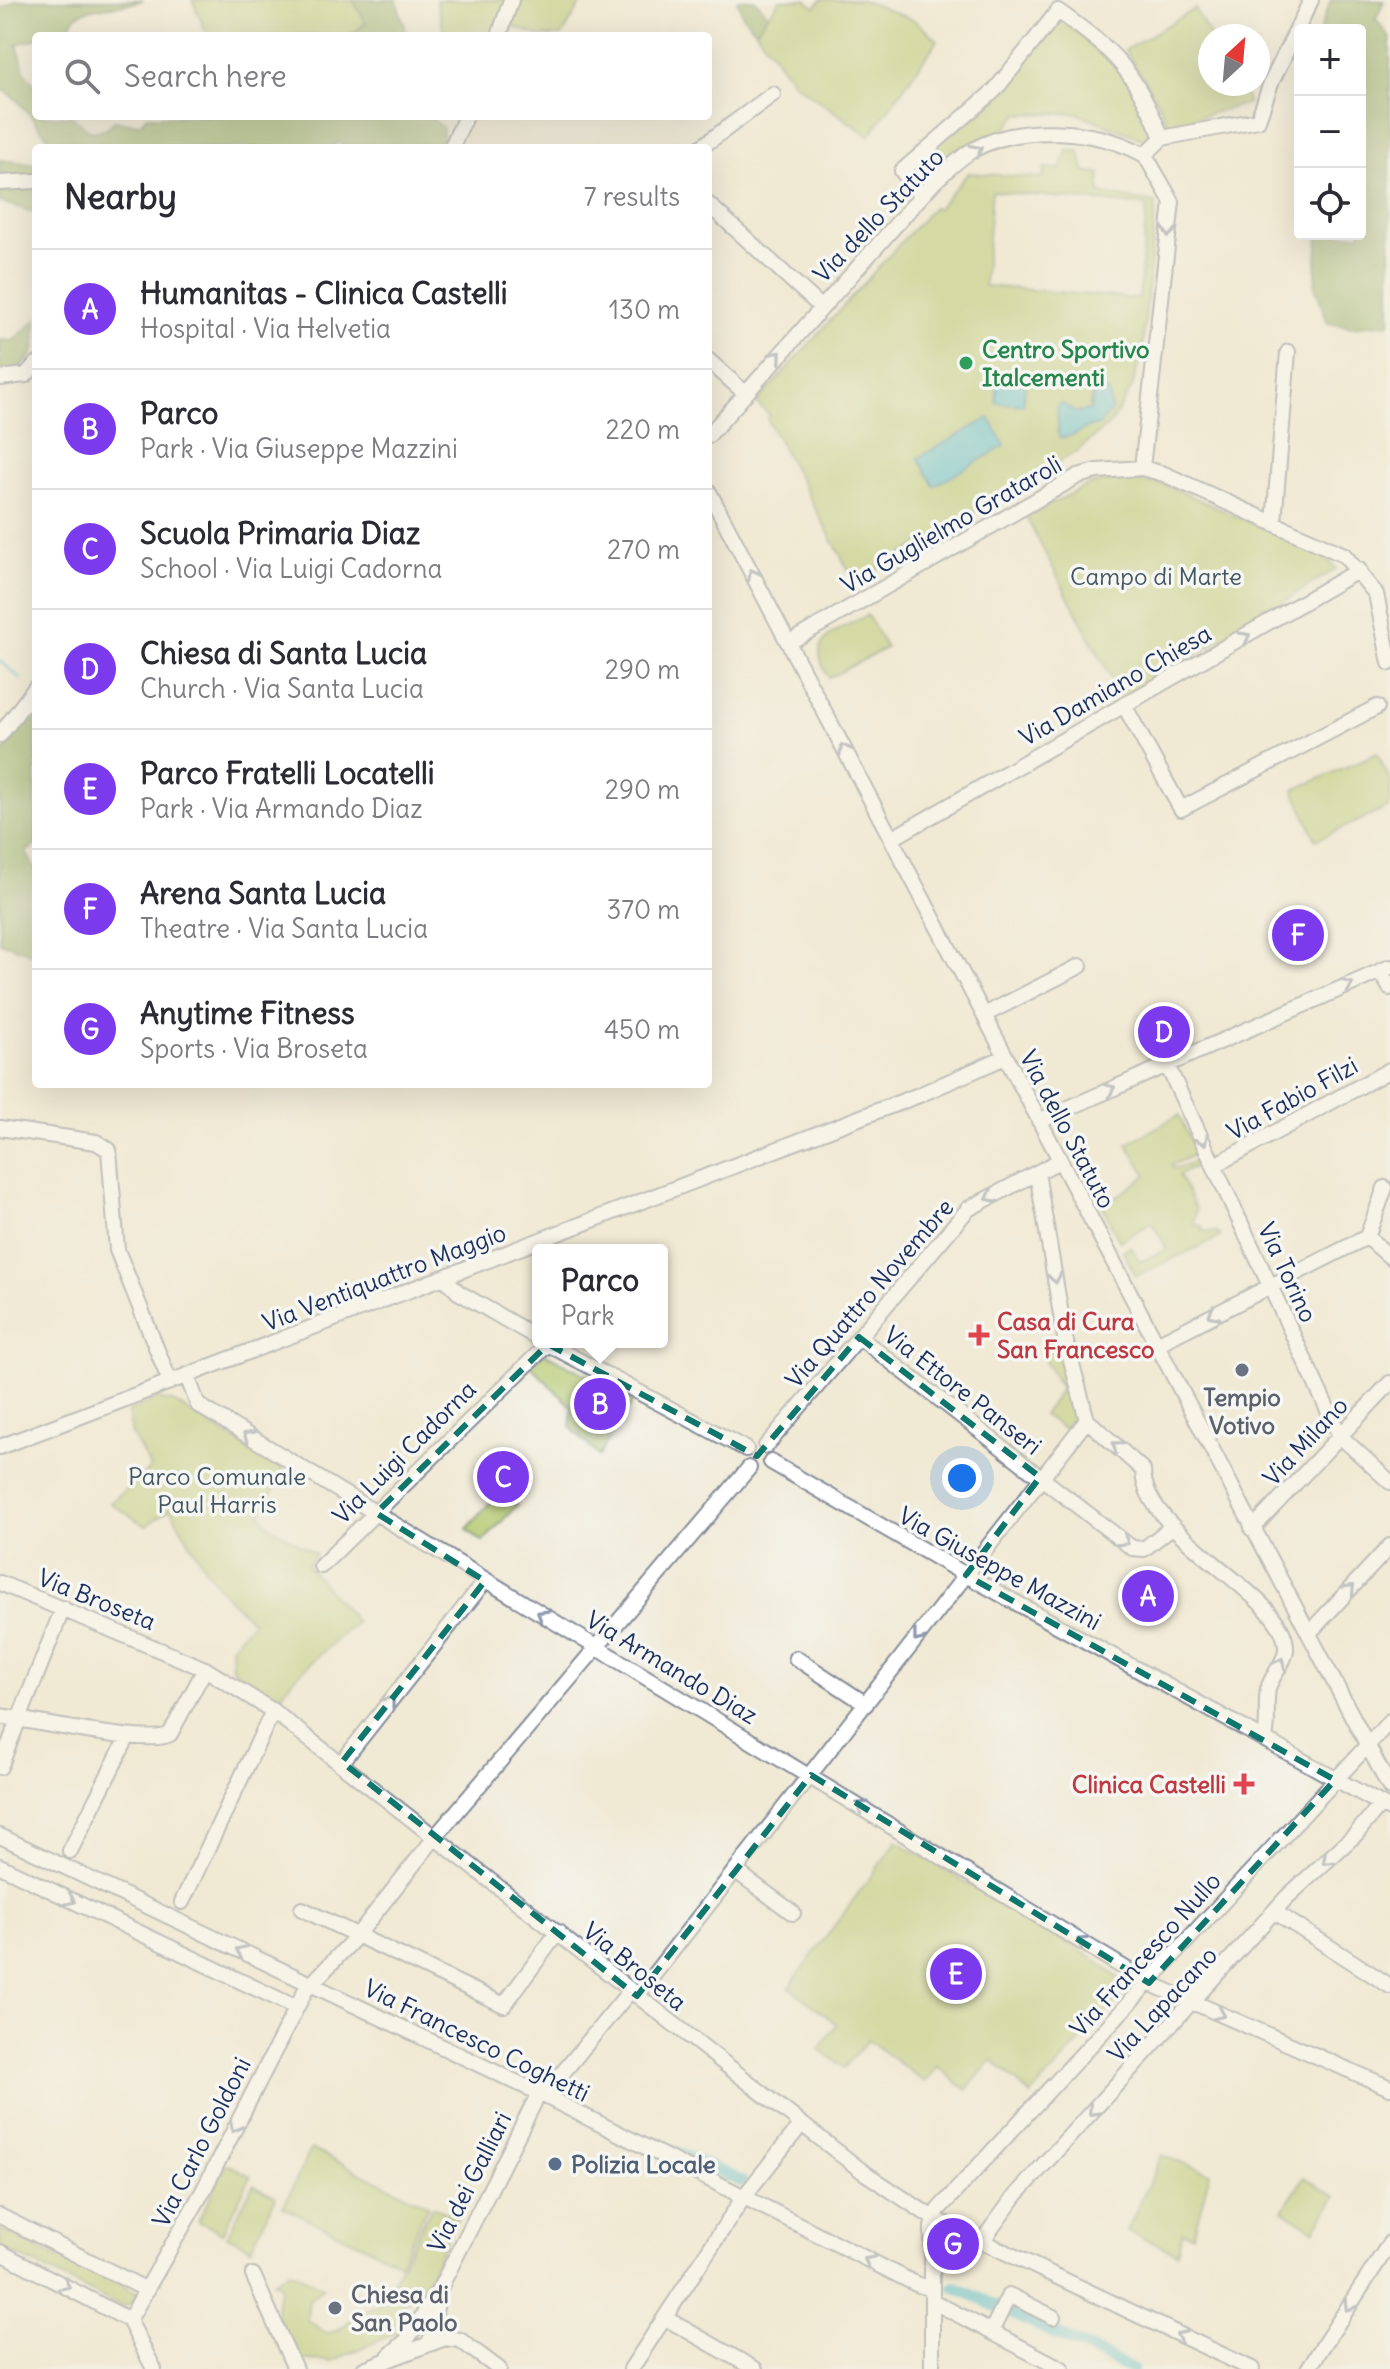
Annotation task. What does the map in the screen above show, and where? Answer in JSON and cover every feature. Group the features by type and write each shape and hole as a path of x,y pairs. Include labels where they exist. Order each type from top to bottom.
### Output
{"street":[{"path":"500,32 511,0"},
{"path":"1311,0 1271,83 1258,120 1162,138 1145,155 1172,202 1142,468 1164,474 1329,546 1359,570 1376,594 1390,663"},
{"path":"921,196 902,171 995,90 1060,5 1120,58 1145,96 1162,138"},
{"path":"705,144 773,94"},
{"path":"453,144 464,120"},
{"name":"Via dello Statuto","path":"712,431 921,196 973,150 1013,136 1091,135 1145,155"},
{"path":"0,183 32,181"},
{"path":"712,208 821,307"},
{"path":"1274,522 1288,352"},
{"path":"712,364 745,393"},
{"path":"0,378 26,375 32,368"},
{"name":"Via Guglielmo Grataroli","path":"790,642 1078,476 1097,471 1142,468"},
{"name":"Via dello Statuto","path":"712,497 790,642 802,677 893,838 1059,1161 1390,1788"},
{"name":"Via Damiano Chiesa","path":"893,838 1359,570"},
{"path":"0,735 32,692"},
{"path":"1124,705 1181,809 1377,707"},
{"path":"984,1015 1080,966"},
{"path":"1039,1121 1385,969 1390,988"},
{"name":"Via Ventiquattro Maggio","path":"0,1447 919,1095 1005,1057"},
{"name":"Via Torino","path":"1167,1065 1340,1436 1390,1482"},
{"name":"Via Fabio Filzi","path":"1215,1165 1390,1070"},
{"path":"0,1128 96,1142 109,1150 117,1250 170,1382"},
{"name":"Via Quattro Novembre","path":"766,1446 968,1209 1059,1161"},
{"path":"1037,1173 1065,1338 1087,1420 1143,1470 1143,1484 1150,1500 1173,1526 1272,1616 1284,1638 1286,1650 1268,1687 1265,1738"},
{"path":"1157,1344 1367,1237 1385,1188"},
{"path":"1367,1237 1390,1257"},
{"path":"444,1277 458,1292 532,1335"},
{"name":"Via Ettore Panseri","path":"859,1337 1132,1548 1144,1549 1173,1526"},
{"path":"519,1369 533,1348"},
{"name":"Via Luigi Cadorna","path":"321,1566 519,1369 533,1348"},
{"path":"556,1348 746,1449"},
{"name":"Via Armando Diaz","path":"187,1376 198,1405 1149,1983 1390,2088"},
{"name":"Via Milano","path":"1252,1529 1390,1383"},
{"path":"539,2093 551,2087 736,1871 1087,1420"},
{"path":"755,1444 766,1446 771,1453 771,1462 760,1471 749,1468 744,1459 746,1449 755,1444"},
{"name":"Via Giuseppe Mazzini","path":"771,1462 966,1575 1386,1806"},
{"path":"436,1836 598,1650 749,1468"},
{"path":"1310,1632 1390,1546"},
{"path":"342,1762 485,1581"},
{"name":"Via Broseta","path":"0,1583 205,1669 273,1711 558,1932 800,2126 933,2218 1252,2369"},
{"path":"0,1767 63,1608"},
{"path":"796,1658 866,1704"},
{"path":"0,1716 128,1736 167,1737 205,1669"},
{"path":"182,1902 273,1711"},
{"name":"Via Francesco Nullo","path":"933,2218 1390,1721"},
{"path":"70,1851 128,1736"},
{"name":"Via Lapacano","path":"982,2241 1016,2195 1275,1912 1386,1806"},
{"name":"Via Francesco Coghetti","path":"0,1836 539,2093 818,2231 822,2237 1062,2369"},
{"name":"Via Carlo Goldoni","path":"129,2320 203,2191 295,2007 311,1984 356,1937 436,1836"},
{"path":"0,1866 295,2007"},
{"path":"736,1871 793,1913"},
{"path":"302,1909 504,2005 558,1932"},
{"path":"1275,1912 1390,1986"},
{"name":"Via dei Galliari","path":"389,2356 406,2341 438,2292 539,2093"},
{"path":"631,2369 745,2195 800,2126"},
{"path":"0,2216 147,2290"},
{"path":"932,2369 933,2218"},
{"path":"1308,2369 1390,2243"},
{"path":"0,2252 129,2320 154,2369"},
{"path":"253,2275 295,2369"},
{"name":"Via dei Galliari","path":"430,2340 438,2333 438,2292"},
{"path":"992,2330 1009,2295 1053,2317"},
{"path":"665,2318 755,2369"},
{"path":"436,2322 417,2322 419,2339 460,2340 499,2369"},
{"path":"364,2369 430,2340"}],"highlighted area":[{"path":"859,1337 1040,1477 966,1575 1335,1780 1149,1983 811,1775 637,1996 342,1762 485,1581 376,1513 548,1344 757,1456"}],"green space":[{"path":"16,0 143,0 85,11 76,17 71,32 32,32 32,40 17,44 25,73 32,81 32,118 18,101 0,88 0,9"},
{"path":"192,0 353,0 366,23 354,32 206,32"},
{"path":"353,0 396,0 407,32 354,32 366,23"},
{"path":"436,0 583,0 564,32 529,32 513,26 511,32 444,32"},
{"path":"737,0 755,0 768,14 756,31 743,16"},
{"path":"780,0 806,0 815,7 821,0 862,0 914,20 938,40 869,136 793,82 756,31"},
{"path":"1331,0 1384,1 1376,19 1390,38 1390,323 1351,327 1328,323 1315,286 1319,240 1366,240 1366,24 1322,24"},
{"path":"1195,9 1203,24 1198,24 1198,96 1245,96 1249,103 1169,125 1125,50"},
{"path":"1056,17 1117,61 1153,128 1150,142 1077,113 1018,114 1006,129 957,150 920,181 911,173 912,169"},
{"path":"34,120 76,120 92,132 106,129 114,121 139,124 143,120 434,120 443,128 442,144 57,144"},
{"name":"Centro Sportivo Italcementi","path":"1066,151 1080,151 1084,172 1100,173 1100,194 1156,203 1142,351 1132,387 1111,423 1076,452 855,582 767,419 770,415 756,403 933,207 937,209 968,173 1043,178 1044,168 1061,169","holes":["992,191 1147,206 1139,299 984,286","1100,388 1109,392 1089,425 1074,435 1057,433 1059,420 1090,410 1090,399"]},
{"path":"0,160 32,164 32,212 0,202"},
{"path":"32,324 31,356 20,367 0,377 0,340 13,341"},
{"name":"Campo di Marte","path":"1127,479 1166,485 1325,556 1336,569 1123,700 1026,517 1088,485"},
{"path":"867,615 886,648 829,678 822,664 822,645 834,632"},
{"path":"32,716 32,848 26,852 32,863 32,954 0,942 0,756"},
{"path":"1377,753 1390,780 1390,807 1316,840 1294,790"},
{"path":"1179,1115 1196,1154 1171,1165 1175,1169 1204,1157 1206,1164 1188,1169 1179,1176 1196,1209 1194,1225 1202,1226 1203,1231 1217,1232 1220,1237 1136,1276 1123,1251 1131,1247 1140,1262 1167,1249 1152,1223 1119,1241 1100,1200 1115,1198 1147,1175 1127,1144"},
{"path":"1061,1346 1075,1408 1074,1417 1064,1429 1043,1415 1061,1389 1040,1353"},
{"path":"544,1353 634,1400 599,1456 570,1427 572,1407 530,1365"},
{"name":"Parco Comunale Paul Harris","path":"157,1399 173,1402 284,1470 261,1514 268,1525 316,1554 307,1565 356,1622 293,1679 279,1699 232,1668 231,1646 253,1621 216,1584 170,1509 146,1526 110,1503 151,1468 132,1435 128,1412"},
{"path":"499,1492 517,1505 483,1542 467,1529"},
{"path":"897,1841 1097,1961 1130,1987 1031,2095 992,2060 966,2090 937,2066 925,2082 868,2040 844,2068 819,2049 837,2024 789,1987"},
{"path":"311,2149 428,2205 400,2263 283,2207"},
{"path":"1162,2155 1210,2173 1193,2235 1182,2232 1177,2253 1127,2231"},
{"path":"227,2164 251,2176 222,2233 198,2221"},
{"path":"1304,2177 1336,2197 1314,2230 1283,2210"},
{"path":"253,2185 276,2197 251,2248 227,2236"},
{"path":"432,2206 457,2218 423,2288 396,2310 403,2330 332,2361 303,2360 280,2325 276,2308 281,2286 273,2282 290,2271 323,2287 309,2300 307,2319 326,2333 336,2331 363,2312 396,2297 391,2285"},
{"path":"0,2230 77,2268 80,2263 138,2294 133,2303 121,2307 0,2247"}],"water":[{"path":"998,375 1026,378 1023,405 996,403"},
{"path":"1095,389 1109,392 1111,411 1100,425 1059,438 1057,407 1061,403 1075,412 1090,410"},
{"path":"989,418 1005,446 934,486 918,458"}],"waterway":[{"path":"0,661 21,679"},
{"path":"671,2150 741,2181"},
{"path":"955,2287 1132,2369"}],"place":[{"name":"Centro Sportivo Italcementi","path":"966,363"},
{"name":"Arena Santa Lucia","path":"1298,935"},
{"name":"Chiesa di Santa Lucia","path":"1164,1032"},
{"name":"Casa di Cura San Francesco","path":"979,1335"},
{"name":"Tempio Votivo","path":"1242,1370"},
{"name":"Parco","path":"600,1404"},
{"name":"Scuola Primaria Diaz","path":"503,1477"},
{"name":"Humanitas - Clinica Castelli","path":"1148,1596"},
{"name":"Clinica Castelli","path":"1244,1784"},
{"name":"Parco Fratelli Locatelli","path":"956,1974"},
{"name":"Polizia Locale","path":"555,2164"},
{"name":"Anytime Fitness","path":"953,2244"},
{"name":"Chiesa di San Paolo","path":"335,2308"}]}
